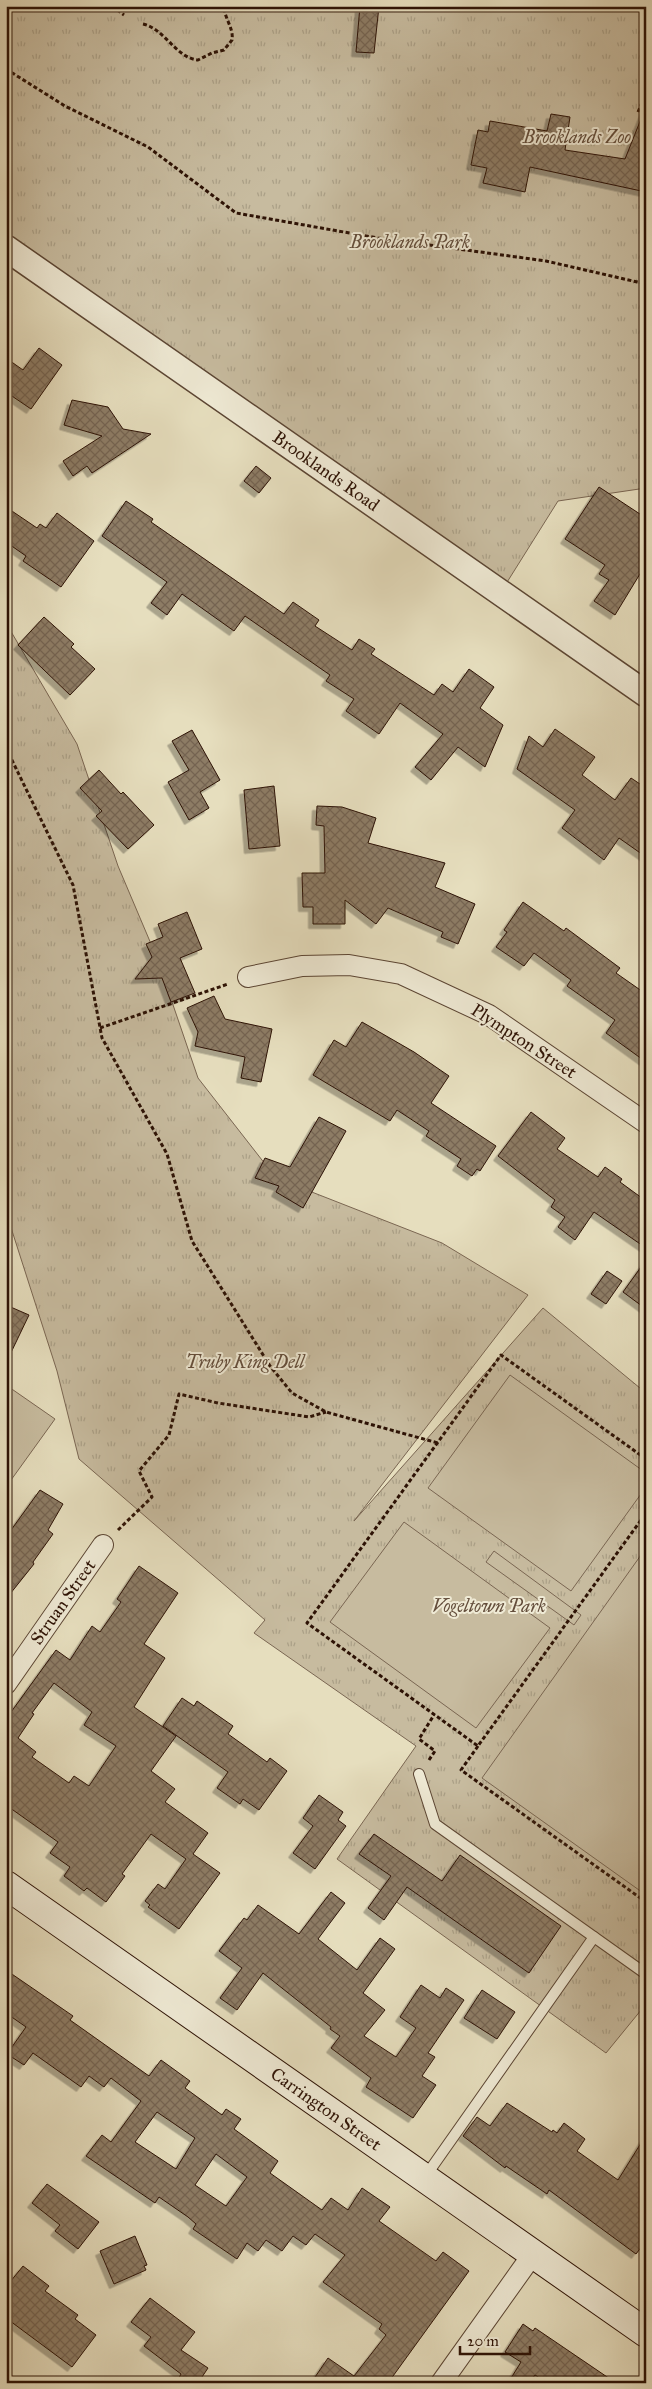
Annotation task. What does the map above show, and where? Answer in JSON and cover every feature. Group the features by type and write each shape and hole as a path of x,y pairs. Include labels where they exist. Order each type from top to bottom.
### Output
{"main road":[{"name":"Carrington Street","path":"6,1885 646,2333"}],"street":[{"name":"Brooklands Road","path":"6,248 646,694"},
{"name":"Plympton Street","path":"248,977 302,966 349,965 401,974 489,1015 646,1123"},
{"name":"Struan Street","path":"6,1684 103,1545"},
{"path":"441,2383 533,2254"}],"lane":[{"path":"419,1774 435,1824 646,1974"},
{"path":"425,2178 594,1937"}],"path":[{"path":"112,6 124,15"},
{"path":"143,24 151,26 185,56 198,60 212,53 224,50 232,40 232,29 224,12 224,6"},
{"path":"6,69 65,106 148,148 236,213 378,238 546,261 646,284"},
{"path":"638,112 645,96"},
{"path":"6,748 73,885 102,1038 167,1154 192,1241 270,1366 292,1393 326,1412 438,1443"},
{"path":"100,1028 248,977"},
{"path":"478,1746 307,1623 501,1355 646,1459"},
{"path":"103,1545 152,1497 139,1471 169,1434 179,1394 218,1403 309,1417 326,1412"},
{"path":"646,1513 461,1770 646,1902"},
{"path":"419,1774 435,1752 419,1739 434,1714"}],"green space":[{"name":"Brooklands Park","path":"6,6 646,6 646,488 558,501 499,595 6,246"},
{"path":"6,623 77,744 118,866 157,958 198,1078 276,1178 442,1243 528,1295 354,1521 543,1308 646,1393 646,2004 606,2053 337,1859 416,1746 254,1633 265,1620 79,1459 57,1371 6,1212"},
{"path":"510,1375 646,1473 646,1487 571,1591 428,1488"},
{"path":"6,1385 55,1419 6,1487"},
{"name":"Vogeltown Park","path":"404,1522 550,1628 476,1728 330,1622"},
{"path":"646,1548 646,1895 482,1778"},
{"path":"494,1551 581,1615 574,1625 486,1562"}],"building":[{"path":"360,6 379,6 374,53 356,52"},
{"path":"645,109 646,192 530,167 525,192 483,183 487,168 471,165 478,130 488,132 490,121 547,131 551,114 570,117 565,150 625,159"},
{"path":"39,348 62,365 31,409 6,392 6,358 23,370"},
{"path":"72,400 108,407 123,429 151,434 92,473 87,466 73,476 63,461 102,436 64,425"},
{"path":"256,466 271,478 259,493 244,481"},
{"path":"599,487 646,518 646,564 615,615 594,601 609,580 599,574 605,565 565,539"},
{"path":"126,501 153,519 151,522 284,614 293,602 319,620 315,626 352,650 359,639 375,649 371,654 434,695 442,684 453,692 469,669 494,687 480,708 503,725 485,767 458,747 431,780 415,767 443,734 400,703 379,734 346,711 354,699 326,681 330,675 245,616 234,631 182,594 167,615 151,603 167,582 102,536"},
{"path":"6,507 37,528 40,524 46,528 57,513 94,541 61,587 23,561 26,556 6,542"},
{"path":"44,617 74,644 71,647 95,669 70,695 18,645"},
{"path":"555,729 595,757 582,775 615,800 631,778 646,788 646,857 619,838 604,860 562,828 575,810 517,769 529,736 543,747"},
{"path":"192,730 220,780 200,792 209,808 189,820 168,782 189,770 172,741"},
{"path":"99,770 154,825 128,849 96,816 102,811 80,788"},
{"path":"274,786 280,846 249,849 244,790"},
{"path":"317,806 342,807 376,818 368,843 445,863 435,887 475,904 458,944 441,937 443,932 388,908 376,924 345,900 345,924 313,924 313,907 303,907 302,873 325,873 324,826 316,825"},
{"path":"523,902 564,931 566,928 620,968 616,973 646,994 646,1062 606,1033 615,1020 567,986 571,980 534,953 524,966 496,947 507,932 504,930"},
{"path":"187,912 202,949 180,958 195,993 171,1002 162,978 135,979 152,957 146,944 163,937 158,924"},
{"path":"214,996 225,1019 272,1029 261,1082 241,1078 245,1057 195,1046 198,1032 187,1008"},
{"path":"362,1022 414,1052 449,1076 431,1103 496,1146 480,1171 477,1169 472,1176 457,1166 461,1159 426,1136 429,1131 397,1110 390,1121 313,1075 334,1040 346,1047"},
{"path":"531,1112 565,1138 557,1149 598,1177 605,1167 622,1179 620,1182 646,1201 646,1248 594,1212 575,1240 558,1227 565,1217 551,1207 555,1200 498,1156"},
{"path":"319,1117 346,1131 303,1208 276,1192 279,1186 255,1178 265,1158 290,1167"},
{"path":"646,1260 646,1309 623,1292"},
{"path":"607,1271 622,1281 606,1304 591,1294"},
{"path":"6,1305 29,1315 6,1363"},
{"path":"40,1490 63,1504 48,1530 53,1534 33,1562 34,1564 6,1599 6,1537"},
{"path":"139,1566 178,1593 144,1644 165,1658 134,1707 176,1736 151,1771 175,1789 165,1802 208,1833 193,1854 220,1873 179,1929 148,1907 150,1905 145,1901 158,1884 165,1889 186,1859 151,1834 122,1874 125,1876 106,1902 87,1888 84,1891 64,1876 70,1867 50,1853 58,1842 6,1805 6,1719 56,1650 70,1660 92,1626 100,1632 121,1602 117,1599","holes":["54,1683 92,1712 84,1725 116,1746 89,1786 74,1776 69,1783 32,1757 36,1752 18,1738 34,1714 32,1713"]},
{"path":"182,1698 194,1706 197,1701 233,1726 228,1734 267,1762 270,1758 287,1771 259,1810 243,1799 240,1804 217,1788 228,1772 163,1726"},
{"path":"319,1795 343,1812 338,1820 346,1826 315,1869 293,1853 313,1826 303,1818"},
{"path":"374,1834 442,1881 460,1855 561,1926 529,1973 407,1887 384,1920 368,1908 391,1876 359,1854"},
{"path":"331,1892 345,1903 318,1939 357,1970 380,1938 395,1949 363,1993 385,2010 364,2036 396,2057 416,2028 400,2017 421,1985 440,1998 446,1988 464,2000 428,2053 435,2057 422,2076 436,2085 413,2118 366,2087 371,2078 331,2048 340,2036 263,1973 237,2010 220,1998 242,1968 219,1951 244,1918 247,1920 258,1905 299,1934"},
{"path":"6,1970 73,2016 70,2020 149,2076 161,2060 190,2081 185,2088 222,2115 226,2109 241,2119 234,2129 278,2161 270,2173 322,2210 331,2198 348,2210 362,2188 390,2207 379,2221 436,2261 443,2252 469,2271 388,2383 311,2383 328,2358 354,2376 386,2335 379,2329 382,2324 323,2282 345,2255 315,2234 306,2245 293,2236 282,2251 266,2240 258,2251 247,2243 237,2259 193,2229 196,2224 159,2197 155,2203 86,2156 102,2135 111,2142 141,2101 111,2078 104,2087 89,2076 81,2087 33,2053 24,2065 7,2054 26,2027 6,2013","holes":["157,2112 195,2138 176,2169 135,2142","216,2154 247,2177 226,2206 195,2185"]},
{"path":"482,1990 515,2012 497,2039 464,2018"},
{"path":"507,2103 552,2132 553,2130 557,2133 564,2123 585,2139 577,2151 618,2180 646,2135 646,2241 636,2254 549,2190 547,2194 506,2166 505,2168 463,2136 477,2117 490,2126"},
{"path":"47,2184 99,2222 78,2249 55,2231 60,2225 32,2203"},
{"path":"135,2236 147,2265 144,2266 146,2270 114,2284 100,2251"},
{"path":"23,2266 49,2286 45,2291 78,2315 75,2319 96,2335 72,2367 6,2318 6,2287"},
{"path":"150,2298 195,2332 181,2350 208,2368 198,2383 176,2383 181,2374 144,2346 151,2337 131,2322"},
{"path":"523,2324 533,2331 535,2328 616,2383 547,2383 535,2375 529,2383 508,2383 521,2362 505,2352"}],"park label":[{"name":"Brooklands Zoo","path":"577,137"},
{"name":"Truby King Dell","path":"245,1362"}]}
